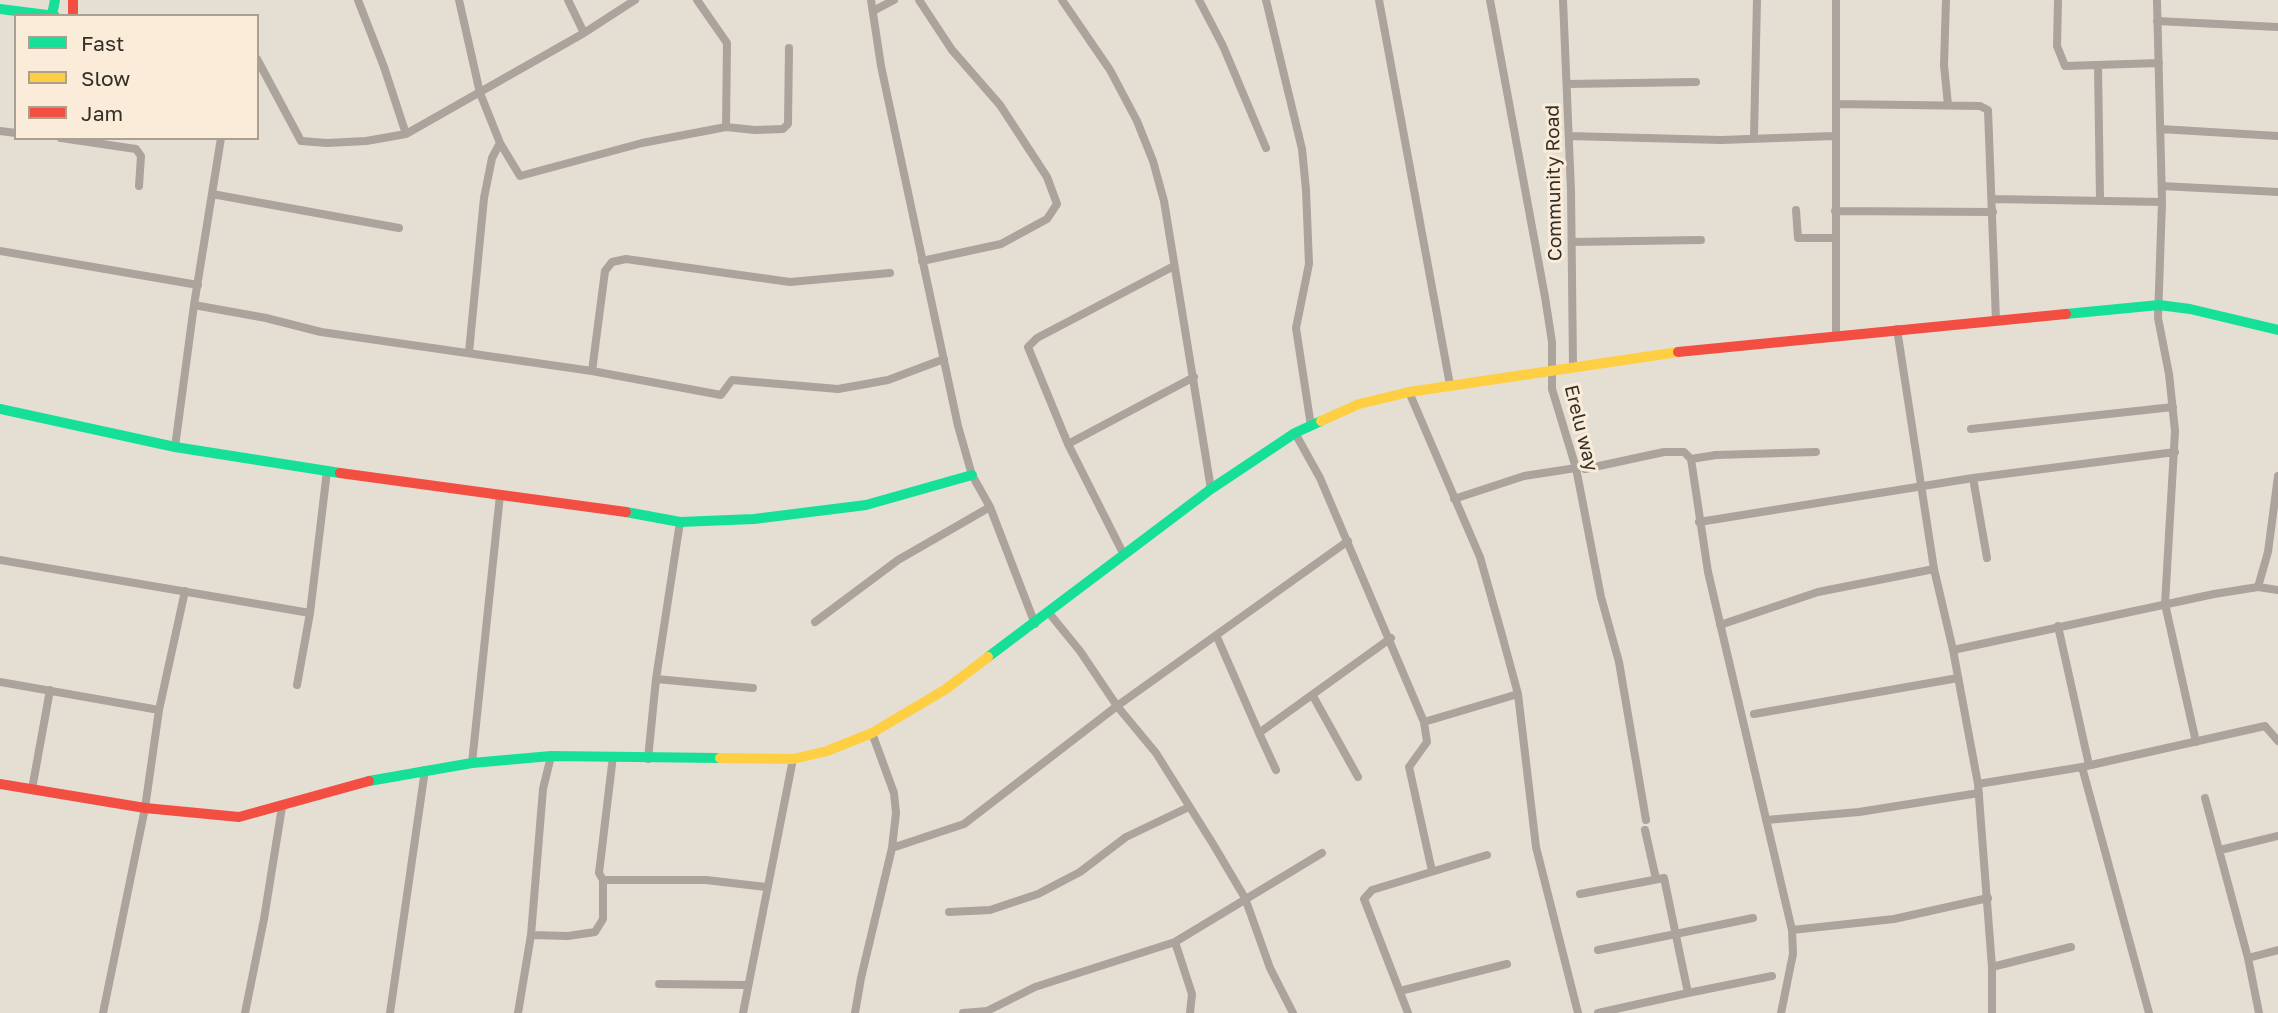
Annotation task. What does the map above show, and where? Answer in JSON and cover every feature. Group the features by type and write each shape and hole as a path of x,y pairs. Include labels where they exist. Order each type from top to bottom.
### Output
{"street":[{"path":"358,0 406,134"},
{"path":"459,0 480,93 500,143 520,176 642,143 726,127 783,129 788,124 789,48"},
{"path":"568,0 584,33"},
{"path":"259,64 301,141 327,144 406,134 584,33 635,0"},
{"path":"697,0 727,43 726,127"},
{"path":"871,0 881,66 922,261 972,475 989,507 1035,624"},
{"path":"873,11 894,0"},
{"path":"919,0 952,50 1000,105 1047,177 1057,204 1047,219 1001,244 922,261"},
{"path":"1062,0 1110,71 1137,121 1164,201 1211,489"},
{"path":"1199,0 1223,46 1266,148"},
{"path":"1266,0 1301,149 1306,190 1309,264 1296,328 1311,426"},
{"path":"1379,0 1450,385"},
{"name":"Erelu way","path":"1490,0 1545,297 1556,405 1580,468 1601,597 1621,672 1646,820"},
{"name":"Community Road","path":"1563,0 1568,85 1573,366"},
{"path":"1754,137 1757,0"},
{"path":"1836,0 1836,335"},
{"path":"1947,0 1944,65 1948,105"},
{"path":"2058,0 2057,46 2063,63 2069,67 2159,63"},
{"path":"2157,0 2162,186 2160,334 2173,407 2175,452 2164,570 2165,604 2196,742"},
{"path":"0,9 45,14"},
{"path":"2157,21 2278,27"},
{"path":"2098,67 2100,199"},
{"path":"1568,85 1696,82"},
{"path":"1836,104 1980,106 1990,114 1996,321"},
{"path":"2160,129 2278,136"},
{"path":"1569,136 1721,140 1834,136"},
{"path":"75,140 136,149 141,156 139,186"},
{"path":"175,447 221,140"},
{"path":"469,352 484,198 492,158 500,143"},
{"path":"2162,186 2278,192"},
{"path":"212,194 398,228"},
{"path":"1993,199 2162,202"},
{"path":"1796,210 1798,238 1836,238"},
{"path":"1835,211 1993,212"},
{"path":"1572,242 1701,240"},
{"path":"0,251 198,285"},
{"path":"592,371 605,271 612,262 626,259 790,282 890,273"},
{"path":"1124,555 1068,444 1031,356 1029,345 1037,338 1174,266"},
{"path":"0,785 145,808 239,817 282,807 359,782 472,762 613,756 648,759 793,759 827,751 872,733 946,689 1049,614 1211,489 1294,433 1359,404 1409,392 1573,366 1836,335 2159,305 2190,309 2278,330"},
{"path":"194,306 266,318 320,332 592,371 721,395 732,380 838,389 888,380 944,359"},
{"path":"1897,329 1919,486 1979,789 1988,898 1992,1013"},
{"path":"1068,444 1194,377"},
{"path":"1409,392 1480,557 1518,694 1536,847 1578,1013"},
{"path":"1971,429 2173,407"},
{"path":"0,409 175,447 327,471 601,507 680,522 754,519 866,505 972,475"},
{"path":"1294,433 1320,478 1391,638 1424,722 1427,742 1409,767 1432,872"},
{"path":"1454,499 1524,477 1664,452 1684,452 1691,459 1699,522 1720,625 1792,930 1793,954 1781,1013"},
{"path":"1691,459 1716,455 1816,452"},
{"path":"1699,522 1973,478 2175,452"},
{"path":"297,685 310,613 327,471"},
{"path":"2258,587 2268,552 2278,477"},
{"path":"1973,478 1987,558"},
{"path":"472,762 500,495"},
{"path":"815,622 898,560 989,507"},
{"path":"648,759 656,679 680,522"},
{"path":"892,848 964,824 1117,706 1348,541"},
{"path":"0,560 310,613"},
{"path":"1720,625 1818,592 1934,569"},
{"path":"1953,650 2165,604 2258,587 2278,590"},
{"path":"103,1013 145,808 159,710 185,591"},
{"path":"1049,614 1080,652 1117,706 1156,753 1245,898 1273,976 1293,1013"},
{"path":"2058,626 2085,766 2150,1013"},
{"path":"1217,637 1276,770"},
{"path":"1259,733 1391,638"},
{"path":"1754,714 1958,678"},
{"path":"656,679 753,688"},
{"path":"0,682 159,710"},
{"path":"32,789 50,690"},
{"path":"1424,722 1518,694"},
{"path":"1313,696 1358,777"},
{"path":"1766,820 1860,812 1979,789 2278,723"},
{"path":"2265,726 2278,741"},
{"path":"855,1013 860,978 892,848 896,813 894,793 872,733"},
{"path":"531,935 568,936 595,932 603,919 603,880 599,873 613,756"},
{"path":"518,1013 531,935 537,838 551,757"},
{"path":"743,1013 793,759"},
{"path":"390,1013 425,770"},
{"path":"2205,798 2248,958 2259,1013"},
{"path":"245,1013 282,807"},
{"path":"949,912 990,910 1038,894 1080,872 1126,838 1189,807"},
{"path":"1645,830 1656,879"},
{"path":"2220,850 2278,836"},
{"path":"963,1013 987,1010 1035,987 1175,942 1322,853"},
{"path":"1408,1013 1364,899 1371,890 1488,855"},
{"path":"1580,894 1664,878 1689,993"},
{"path":"603,880 706,880 766,887"},
{"path":"1792,930 1894,919 1988,898"},
{"path":"1598,950 1753,918"},
{"path":"1175,942 1192,994 1190,1013"},
{"path":"1992,967 2071,947"},
{"path":"2248,958 2278,950"},
{"path":"1400,991 1507,964"},
{"path":"1598,1013 1772,976"},
{"path":"659,984 748,985"}],"traffic: fast":[{"path":"52,14 55,0"},
{"path":"0,9 39,14"},
{"path":"2066,314 2159,305 2190,309 2278,330"},
{"path":"0,409 175,447 340,473"},
{"path":"988,657 1211,489 1295,433 1321,421"},
{"path":"626,512 680,522 754,519 866,505 972,475"},
{"path":"369,781 472,763 551,756 720,758"}],"traffic: slow":[{"path":"1321,421 1359,404 1409,392 1678,352"},
{"path":"720,758 793,759 827,751 872,733 946,689 988,657"}],"traffic: jam":[{"path":"73,0 73,14"},
{"path":"1678,352 2066,314"},
{"path":"340,473 626,512"},
{"path":"0,784 145,808 239,817 369,781"}]}
